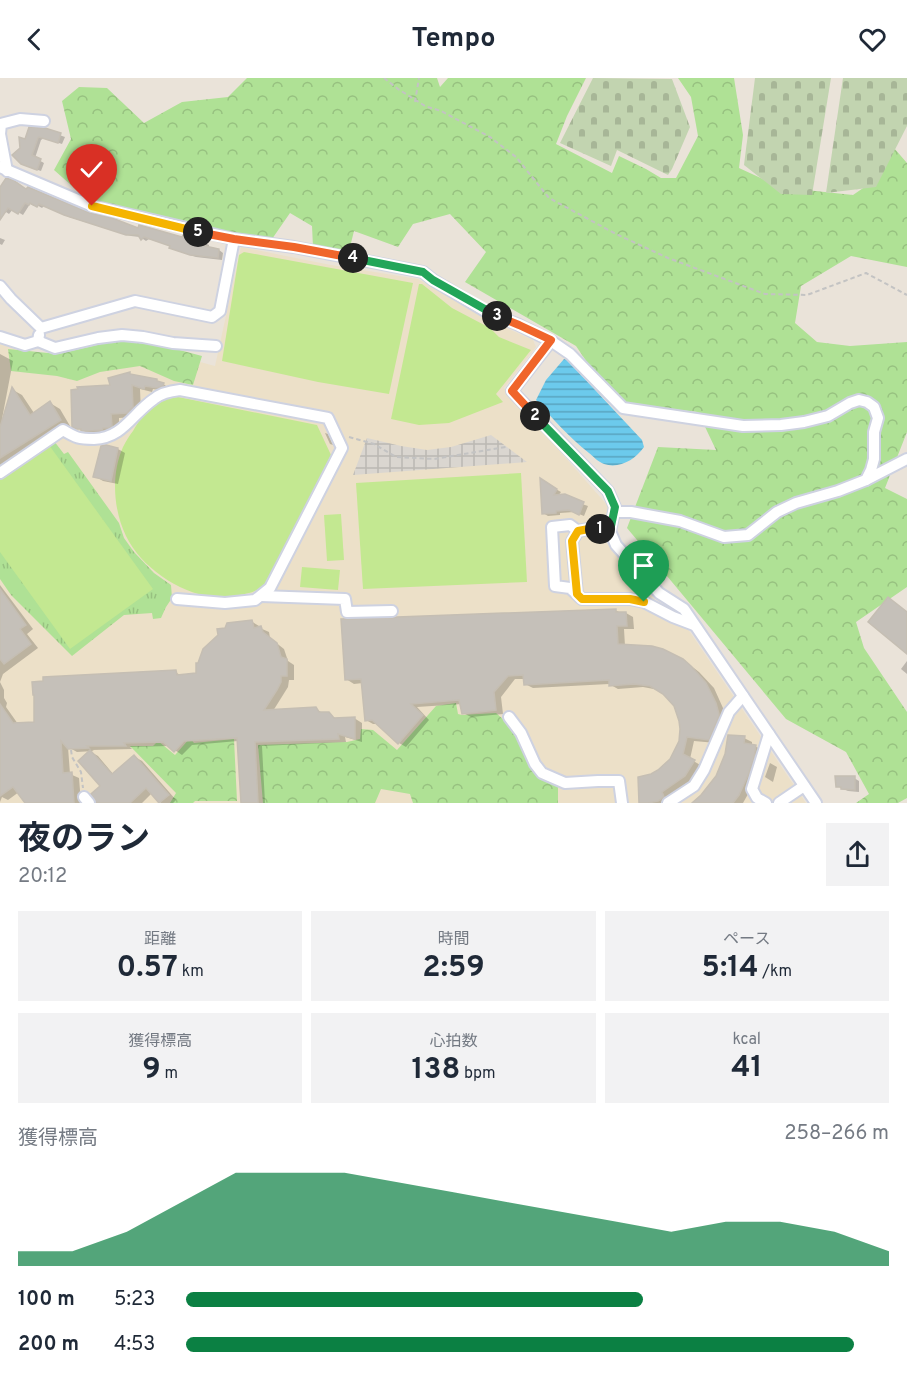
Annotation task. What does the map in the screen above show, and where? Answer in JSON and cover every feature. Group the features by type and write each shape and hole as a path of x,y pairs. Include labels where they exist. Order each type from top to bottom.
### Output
{"street":[{"path":"44,121 20,119 1,124 4,169 92,206 234,239 294,247 423,272 485,311 551,340 570,354 623,408 743,426 804,422 828,416 859,400 867,402 874,407 878,418 874,432 874,459 866,480"},
{"path":"41,328 135,301 212,317 220,311 234,239"},
{"path":"0,286 10,299 41,328"},
{"path":"38,341 41,328"},
{"path":"0,337 25,345 38,341 55,348 122,335 174,343 216,346"},
{"path":"551,340 512,391 608,491 615,507 610,531 616,545 659,593 684,609 816,803"},
{"path":"0,473 63,430 77,439 104,438 120,431 155,398 169,391 180,390 328,418 342,448 270,588 255,600 225,603 177,599"},
{"path":"614,512 632,512 680,521 724,537 748,535 777,512 796,503 866,480 907,459"},
{"path":"610,531 594,528 578,531 570,525 552,527 555,586 570,588 582,599 630,599 644,602 694,625"},
{"path":"577,594 572,541 578,531"},
{"path":"261,596 345,598 347,612 392,611"},
{"path":"668,803 694,786 704,770 729,712 743,696"},
{"path":"509,717 521,733 527,749 542,773 566,783 619,781 622,803"},
{"path":"766,803 757,798 752,789 769,734"},
{"path":"779,803 804,786"}],"path":[{"path":"384,78 425,106 441,111 490,137 516,157 549,198 616,234 668,258 765,294 807,295 866,273 907,295"},
{"path":"416,102 419,78"},
{"path":"335,433 374,444 396,457 434,459 506,447"},
{"path":"71,750 72,757 81,772 86,800"}],"shaded area":[{"path":"241,247 418,279 491,321 533,340 536,347 504,388 608,506 604,540 658,603 677,613 806,803 0,803 0,344 61,358 148,348 215,366"},
{"path":"491,435 527,462 353,475 367,438 427,450 451,447"}],"green space":[{"path":"247,78 437,78 440,87 448,78 586,78 556,144 612,173 619,156 661,178 676,178 698,136 691,97 678,78 734,78 743,135 739,168 789,191 806,190 853,195 869,184 894,148 907,163 907,267 851,256 801,286 795,323 817,342 850,346 907,342 907,432 885,488 907,499 907,587 856,622 864,648 907,712 907,798 898,803 856,803 869,794 846,752 786,719 627,528 658,447 716,450 698,412 624,404 599,380 576,346 465,282 486,252 450,214 413,224 398,247 354,231 348,255 313,247 312,226 290,213 272,239 211,238 136,222 80,193 54,170 71,139 62,101 79,87 107,88 144,123 182,102 228,97"},
{"path":"593,78 672,79 690,127 668,175 617,150 611,166 560,143"},
{"path":"755,78 831,78 812,195 781,194 744,165"},
{"path":"843,78 907,78 907,126 876,187 826,193"},
{"path":"244,252 413,283 389,394 318,382 222,361 239,255"},
{"path":"419,284 452,308 490,328 499,337 531,350 496,394 503,402 449,423 419,425 391,419"},
{"path":"142,340 202,356 193,385 174,381 140,366 100,372 77,381 57,376 11,371 8,349 58,354 110,342"},
{"path":"178,397 317,425 331,455 268,582 253,592 215,598 186,590 174,584 141,558 122,526 116,503 115,480 123,447 141,418 151,408 170,398"},
{"path":"54,441 64,454 68,452 119,523 124,538 134,552 154,573 171,585 172,598 161,618 153,619 152,613 124,615 72,656 11,595 0,579 0,477"},
{"path":"49,445 153,589 70,649 0,552 0,480"},
{"path":"521,473 527,582 363,589 356,483"},
{"path":"341,514 344,560 327,561 324,515"},
{"path":"302,567 340,570 338,590 300,587"},
{"path":"456,703 458,714 496,713 519,733 535,768 558,782 558,803 413,803 410,794 381,789 375,803 263,803 258,745 347,742 360,739 361,729 373,730 397,750 436,706"},
{"path":"190,738 194,743 234,739 237,801 170,803 176,793 130,746 153,746 158,741 175,755"}],"water":[{"path":"564,359 642,440 644,447 636,456 615,465 600,462 568,434 536,400 546,380"}],"building":[{"path":"29,127 45,128 61,133 58,143 38,138 32,155 41,159 37,170 21,164 12,155 20,148 19,137 25,139"},
{"path":"6,178 26,189 28,187 90,213 138,228 139,225 205,241 205,246 219,249 218,258 190,255 144,237 141,240 138,235 126,235 64,215 39,204 37,207 25,203 18,214 8,208 0,220 0,187"},
{"path":"130,372 130,374 157,379 164,383 163,386 157,388 145,386 144,389 132,385 133,407 127,413 111,414 112,426 109,428 81,431 81,429 72,427 71,390 78,389 77,387 110,385 108,378"},
{"path":"12,387 30,415 50,401 61,420 0,458 0,427"},
{"path":"101,446 118,448 111,481 93,477"},
{"path":"540,478 557,489 554,495 565,494 584,502 579,515 569,510 542,514"},
{"path":"0,589 26,625 20,629 31,644 4,664 0,659"},
{"path":"888,597 907,612 907,654 868,622"},
{"path":"616,609 616,612 626,612 627,626 617,626 618,644 652,646 683,659 706,683 719,714 709,740 687,737 683,754 695,760 685,776 662,792 664,797 658,801 639,803 638,777 651,774 670,759 679,741 680,729 674,706 663,694 650,686 634,684 609,686 609,680 524,685 523,675 508,676 494,692 496,710 462,714 459,700 411,704 423,715 398,744 372,720 365,721 361,679 345,680 341,619"},
{"path":"252,620 254,628 261,626 263,632 277,643 281,657 287,659 287,676 281,676 277,690 264,710 316,707 319,712 329,712 334,718 355,717 355,739 338,734 339,739 255,742 258,803 241,803 237,738 184,741 174,752 163,742 124,743 126,746 87,746 89,748 68,749 61,741 63,773 72,772 74,803 25,803 13,787 0,796 0,704 13,723 34,722 32,682 43,681 43,677 176,670 177,675 196,673 196,663 203,649 218,635 217,629 225,628 227,623"},
{"path":"728,735 745,736 744,743 756,745 749,773 739,795 733,803 692,803 716,776 725,754"},
{"path":"90,750 112,774 134,755 169,795 159,803 146,788 130,803 96,803 91,794 100,786 78,761"},
{"path":"835,776 855,776 855,790 836,787"}],"route":[{"path":"92,206 234,239 294,247 423,272 485,311 551,340 512,391 608,491 615,507 610,531 594,528 578,531 572,541 577,594 582,599 630,599 644,602"}]}
